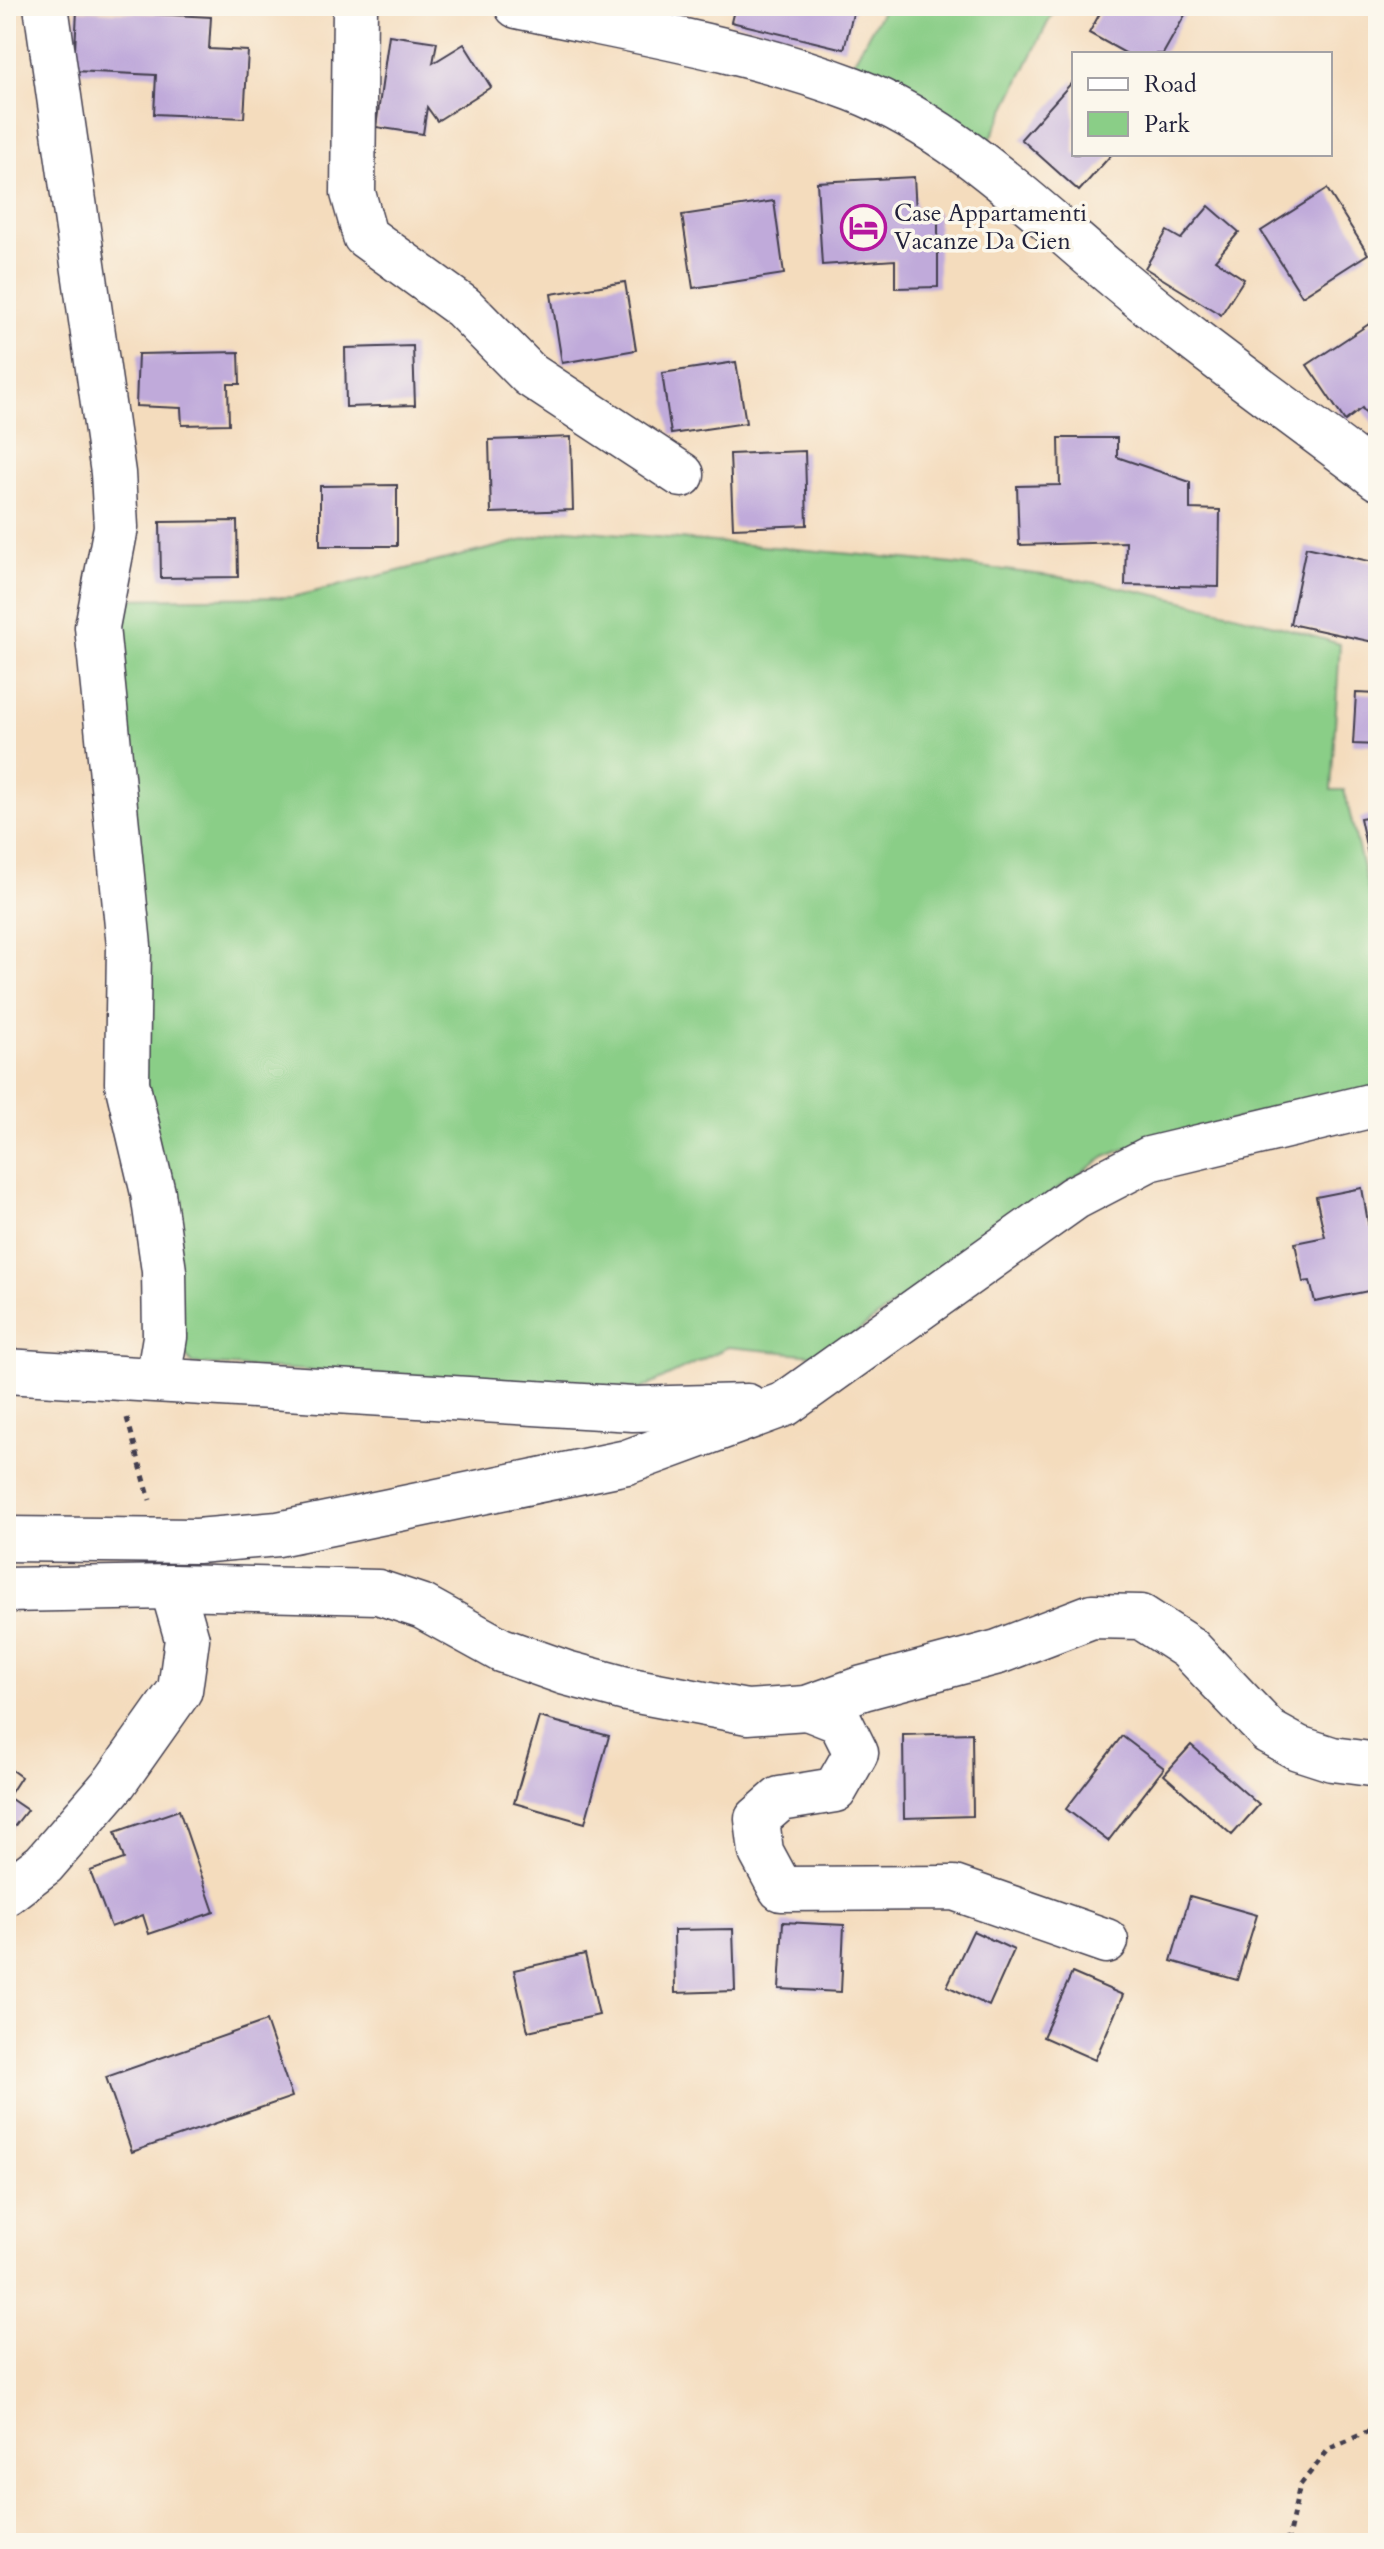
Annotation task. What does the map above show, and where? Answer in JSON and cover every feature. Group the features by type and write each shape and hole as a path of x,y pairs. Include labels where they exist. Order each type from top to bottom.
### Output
{"street":[{"path":"46,6 113,473 116,527 97,641 129,946 127,1083 153,1193 164,1271 165,1337 143,1380"},
{"path":"355,6 353,193 365,236 463,307 530,375 682,475"},
{"path":"517,6 769,64 853,90 924,125 979,162 1119,281 1378,478"},
{"path":"6,1539 197,1541 278,1534 627,1462 785,1404 1074,1198 1149,1159 1378,1104"},
{"path":"6,1371 633,1409 785,1404"},
{"path":"6,1893 44,1864 115,1782 180,1690 187,1639 172,1587"},
{"path":"6,1590 172,1587 378,1592 423,1607 501,1650 581,1677 747,1712 807,1708 863,1688 998,1652 1092,1616 1141,1617 1189,1648 1269,1732 1298,1748 1332,1759 1378,1765"},
{"path":"807,1708 840,1721 856,1753 835,1790 780,1799 757,1819 761,1852 781,1889 954,1888 1106,1941"}],"path":[{"path":"143,1380 127,1419 150,1491 152,1540"},
{"path":"1287,2543 1300,2485 1329,2449 1378,2427"}],"green space":[{"path":"885,6 1056,6 987,146 846,74"},
{"path":"569,529 871,556 1051,576 1197,604 1340,644 1331,790 1344,790 1371,901 1378,900 1378,1086 1144,1141 1105,1157 953,1260 825,1356 728,1347 641,1389 192,1364 184,1353 134,1081 111,599 293,597"}],"building":[{"path":"735,6 855,6 844,49 731,22"},
{"path":"1104,6 1190,6 1164,52 1123,52 1089,33"},
{"path":"77,10 211,17 209,49 248,51 244,118 154,114 156,75 74,71"},
{"path":"389,35 437,42 433,63 464,44 491,87 437,121 427,107 423,134 376,127"},
{"path":"1072,82 1072,156 1110,156 1079,191 1021,139"},
{"path":"914,177 916,212 938,212 938,287 895,288 895,260 822,265 817,182"},
{"path":"1327,189 1368,254 1302,296 1261,231"},
{"path":"774,201 784,274 693,288 682,215"},
{"path":"1209,206 1239,232 1215,260 1244,279 1221,315 1145,268 1167,231 1181,239"},
{"path":"625,282 636,350 562,363 551,294"},
{"path":"1378,318 1378,431 1362,408 1345,421 1307,365"},
{"path":"413,346 415,405 346,407 345,348"},
{"path":"239,352 240,384 228,384 229,424 182,425 181,408 136,406 138,354"},
{"path":"736,362 746,423 671,434 662,373"},
{"path":"571,437 573,510 491,513 489,440"},
{"path":"1059,438 1117,438 1117,457 1190,482 1190,509 1220,510 1219,587 1125,585 1126,542 1019,545 1017,486 1060,485"},
{"path":"805,451 807,525 733,528 730,454"},
{"path":"397,485 397,546 320,546 320,486"},
{"path":"237,521 238,577 161,578 160,522"},
{"path":"1306,547 1378,563 1378,643 1290,624"},
{"path":"1356,693 1378,694 1378,745 1353,744"},
{"path":"1378,815 1378,896 1377,896 1360,818"},
{"path":"1362,1188 1369,1228 1378,1226 1378,1289 1315,1302 1310,1281 1303,1282 1295,1243 1325,1237 1316,1197"},
{"path":"539,1717 609,1736 585,1823 514,1803"},
{"path":"972,1733 973,1816 904,1818 903,1735"},
{"path":"1122,1736 1164,1768 1108,1841 1066,1809"},
{"path":"1191,1745 1259,1805 1232,1835 1164,1775"},
{"path":"6,1766 21,1777 8,1797 27,1810 6,1837"},
{"path":"179,1810 214,1912 149,1934 143,1915 111,1927 90,1871 124,1859 115,1832"},
{"path":"1190,1896 1257,1915 1237,1980 1171,1961"},
{"path":"783,1922 844,1925 841,1992 779,1989"},
{"path":"733,1929 735,1991 675,1993 674,1930"},
{"path":"973,1931 1014,1950 989,2006 947,1986"},
{"path":"585,1954 599,2015 528,2031 514,1970"},
{"path":"1072,1973 1123,1995 1095,2060 1043,2037"},
{"path":"266,2021 292,2097 132,2152 106,2077"}],"place":[{"name":"Case Appartamenti Vacanze Da Cien","path":"863,227"}]}
